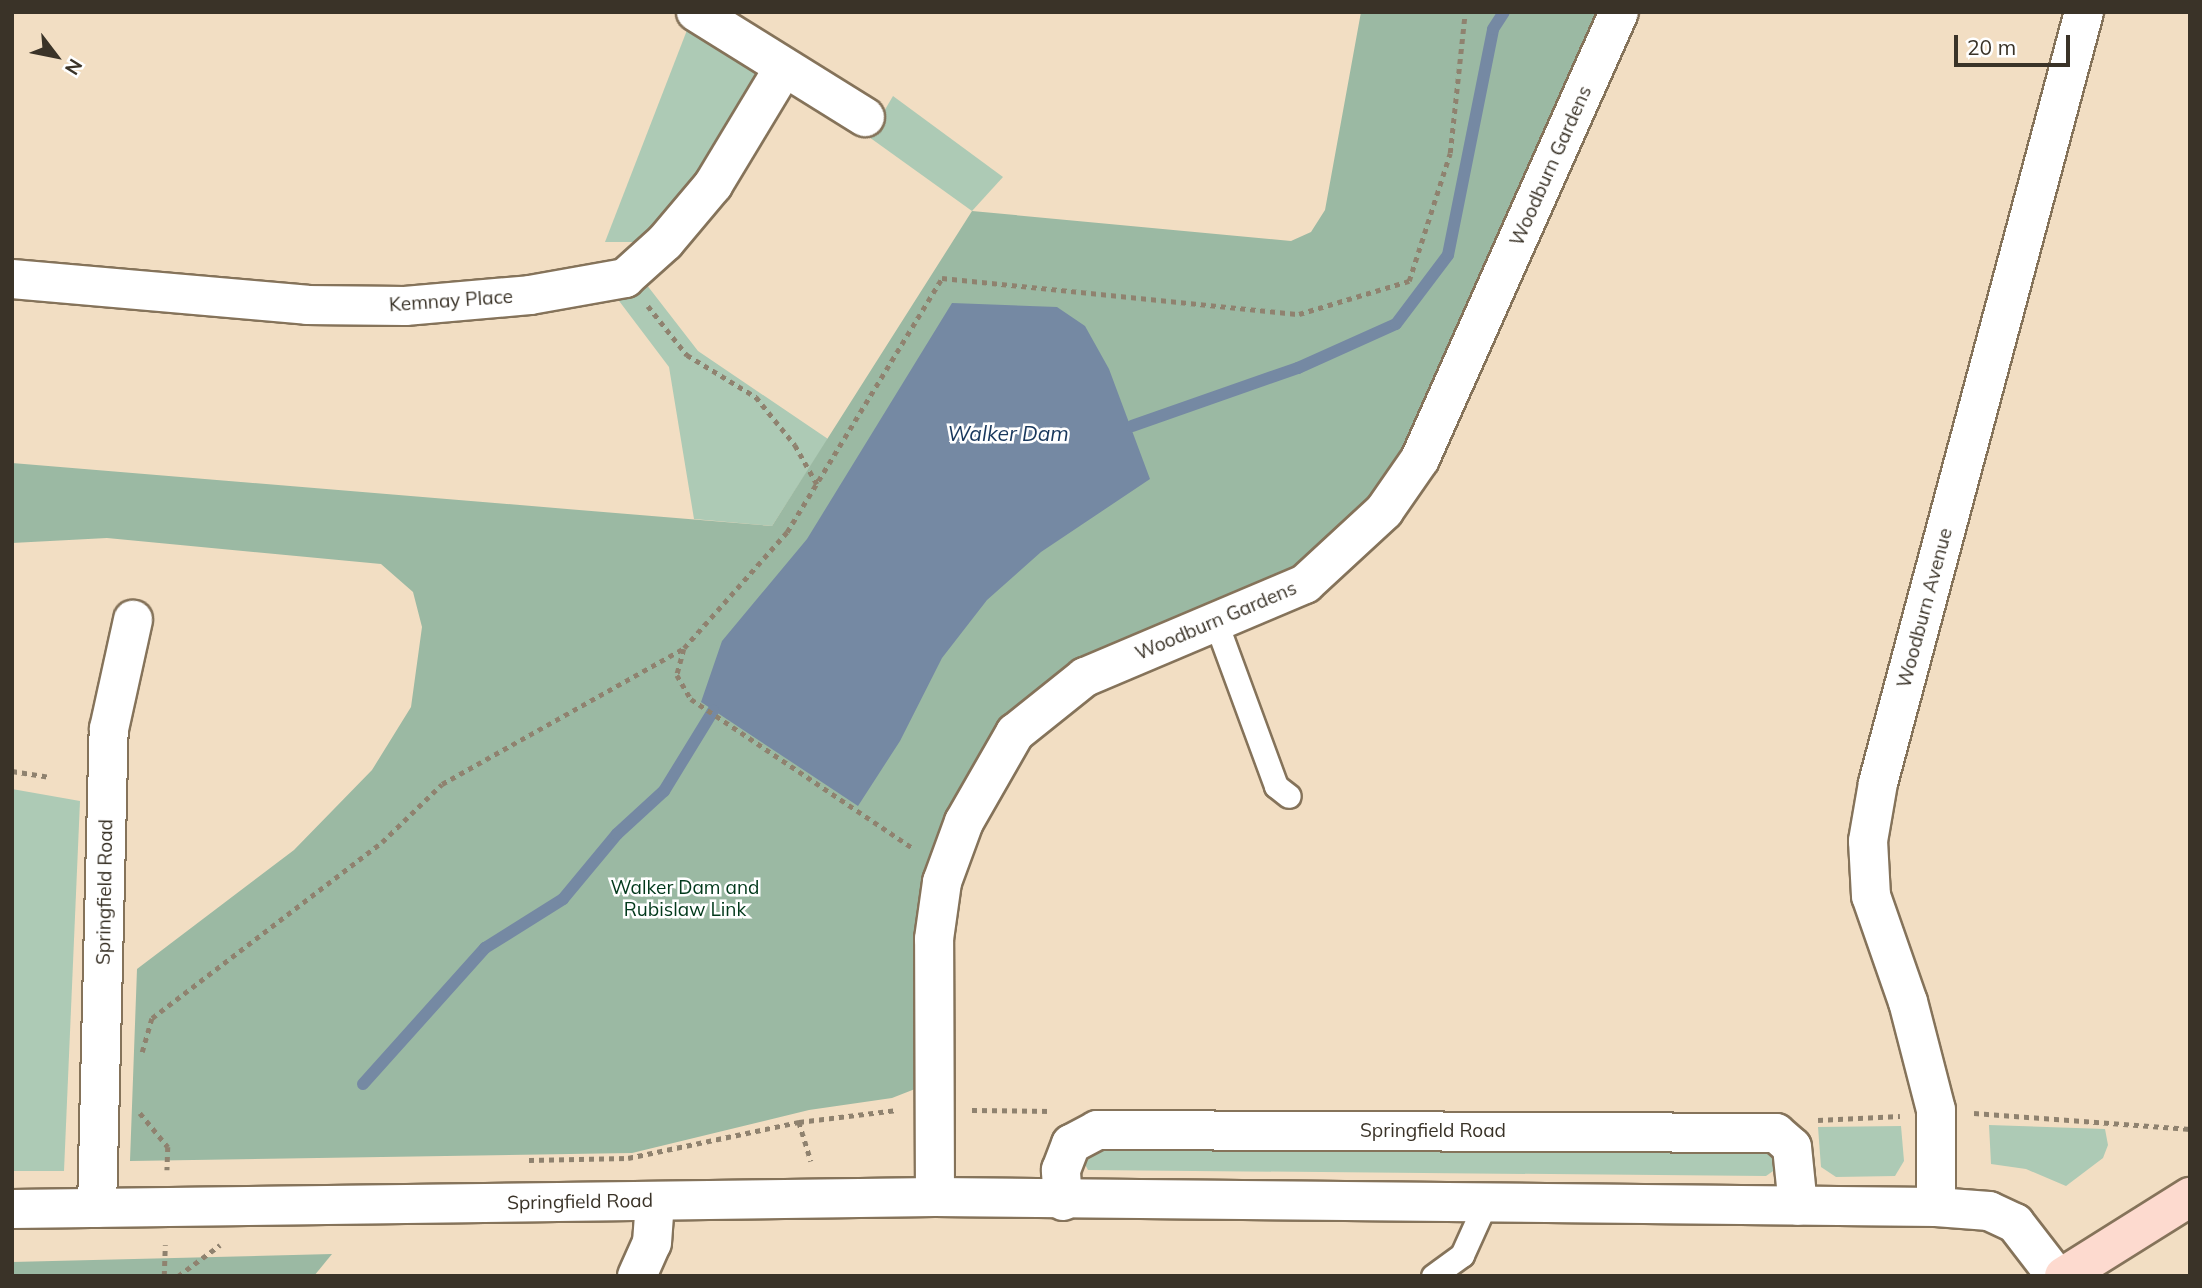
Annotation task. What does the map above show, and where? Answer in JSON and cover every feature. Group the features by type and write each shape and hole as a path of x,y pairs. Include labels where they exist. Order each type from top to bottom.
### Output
{"main road":[{"path":"2064,1276 2190,1197"}],"street":[{"path":"696,12 783,69 865,117"},
{"name":"Woodburn Gardens","path":"935,1197 934,939 942,883 964,822 1015,733 1086,677 1305,584 1384,511 1420,459 1619,12"},
{"name":"Woodburn Avenue","path":"1936,1207 1936,1111 1908,1002 1871,896 1868,841 1878,783 2084,12"},
{"path":"625,278 665,242 713,185 783,69"},
{"name":"Kemnay Place","path":"12,279 307,305 405,306 530,295 625,278"},
{"name":"Springfield Road","path":"97,1208 109,729 133,620"},
{"path":"1063,1202 1061,1170 1071,1144 1097,1130"},
{"name":"Springfield Road","path":"1097,1130 1776,1133 1786,1138"},
{"path":"1786,1138 1792,1147 1798,1206"},
{"name":"Springfield Road","path":"12,1209 935,1197 1063,1202 1936,1207 1989,1211 2015,1223 2056,1276"},
{"path":"637,1276 652,1243 655,1201"}],"lane":[{"path":"1215,620 1276,786 1289,796"},
{"path":"1433,1276 1462,1255 1485,1205"}],"path":[{"path":"141,1055 152,1018 382,842 442,784 684,648 788,532 942,278 1299,314 1409,281 1450,153 1465,12"},
{"path":"625,278 687,355 756,397 795,445 817,484"},
{"path":"684,648 677,676 691,699 920,853"},
{"path":"12,771 48,777"},
{"path":"141,1105 140,1117 168,1147 164,1276"},
{"path":"521,1160 628,1158 799,1122 874,1111 1070,1111 1097,1130"},
{"path":"1786,1138 1801,1121 1936,1111 2190,1129"},
{"path":"167,1169 181,1169"}],"green space":[{"path":"694,12 783,69 665,242 605,242"},
{"name":"Walker Dam and Rubislaw Link","path":"1361,12 1601,12 1405,454 1366,509 1288,577 1115,642 1051,677 1001,724 919,941 915,1089 892,1098 809,1110 632,1153 130,1161 137,969 294,850 372,770 411,707 422,627 413,592 381,564 107,538 12,543 12,463 772,526 972,211 1291,241 1311,232 1325,210"},
{"path":"893,96 1003,177 972,211 869,137"},
{"path":"636,271 698,351 828,439 772,526 694,519 669,367 604,281"},
{"path":"12,789 80,801 64,1171 12,1171"},
{"path":"1989,1125 2105,1129 2108,1145 2103,1158 2066,1186 2026,1169 1991,1164"},
{"path":"1901,1126 1904,1161 1895,1176 1836,1177 1821,1167 1818,1127"},
{"path":"1095,1145 1768,1152 1774,1156 1776,1169 1766,1176 1088,1170 1081,1157"},
{"path":"332,1254 314,1276 12,1276 12,1262"}],"water":[{"name":"Walker Dam","path":"952,303 1057,307 1085,326 1109,369 1150,479 1041,552 987,600 942,658 900,741 858,806 701,702 722,641 807,539"}],"waterway":[{"path":"1132,426 1298,368 1396,324 1448,255 1493,29 1504,12"},
{"path":"363,1084 485,948 563,899 617,834 664,791 713,711"}]}
